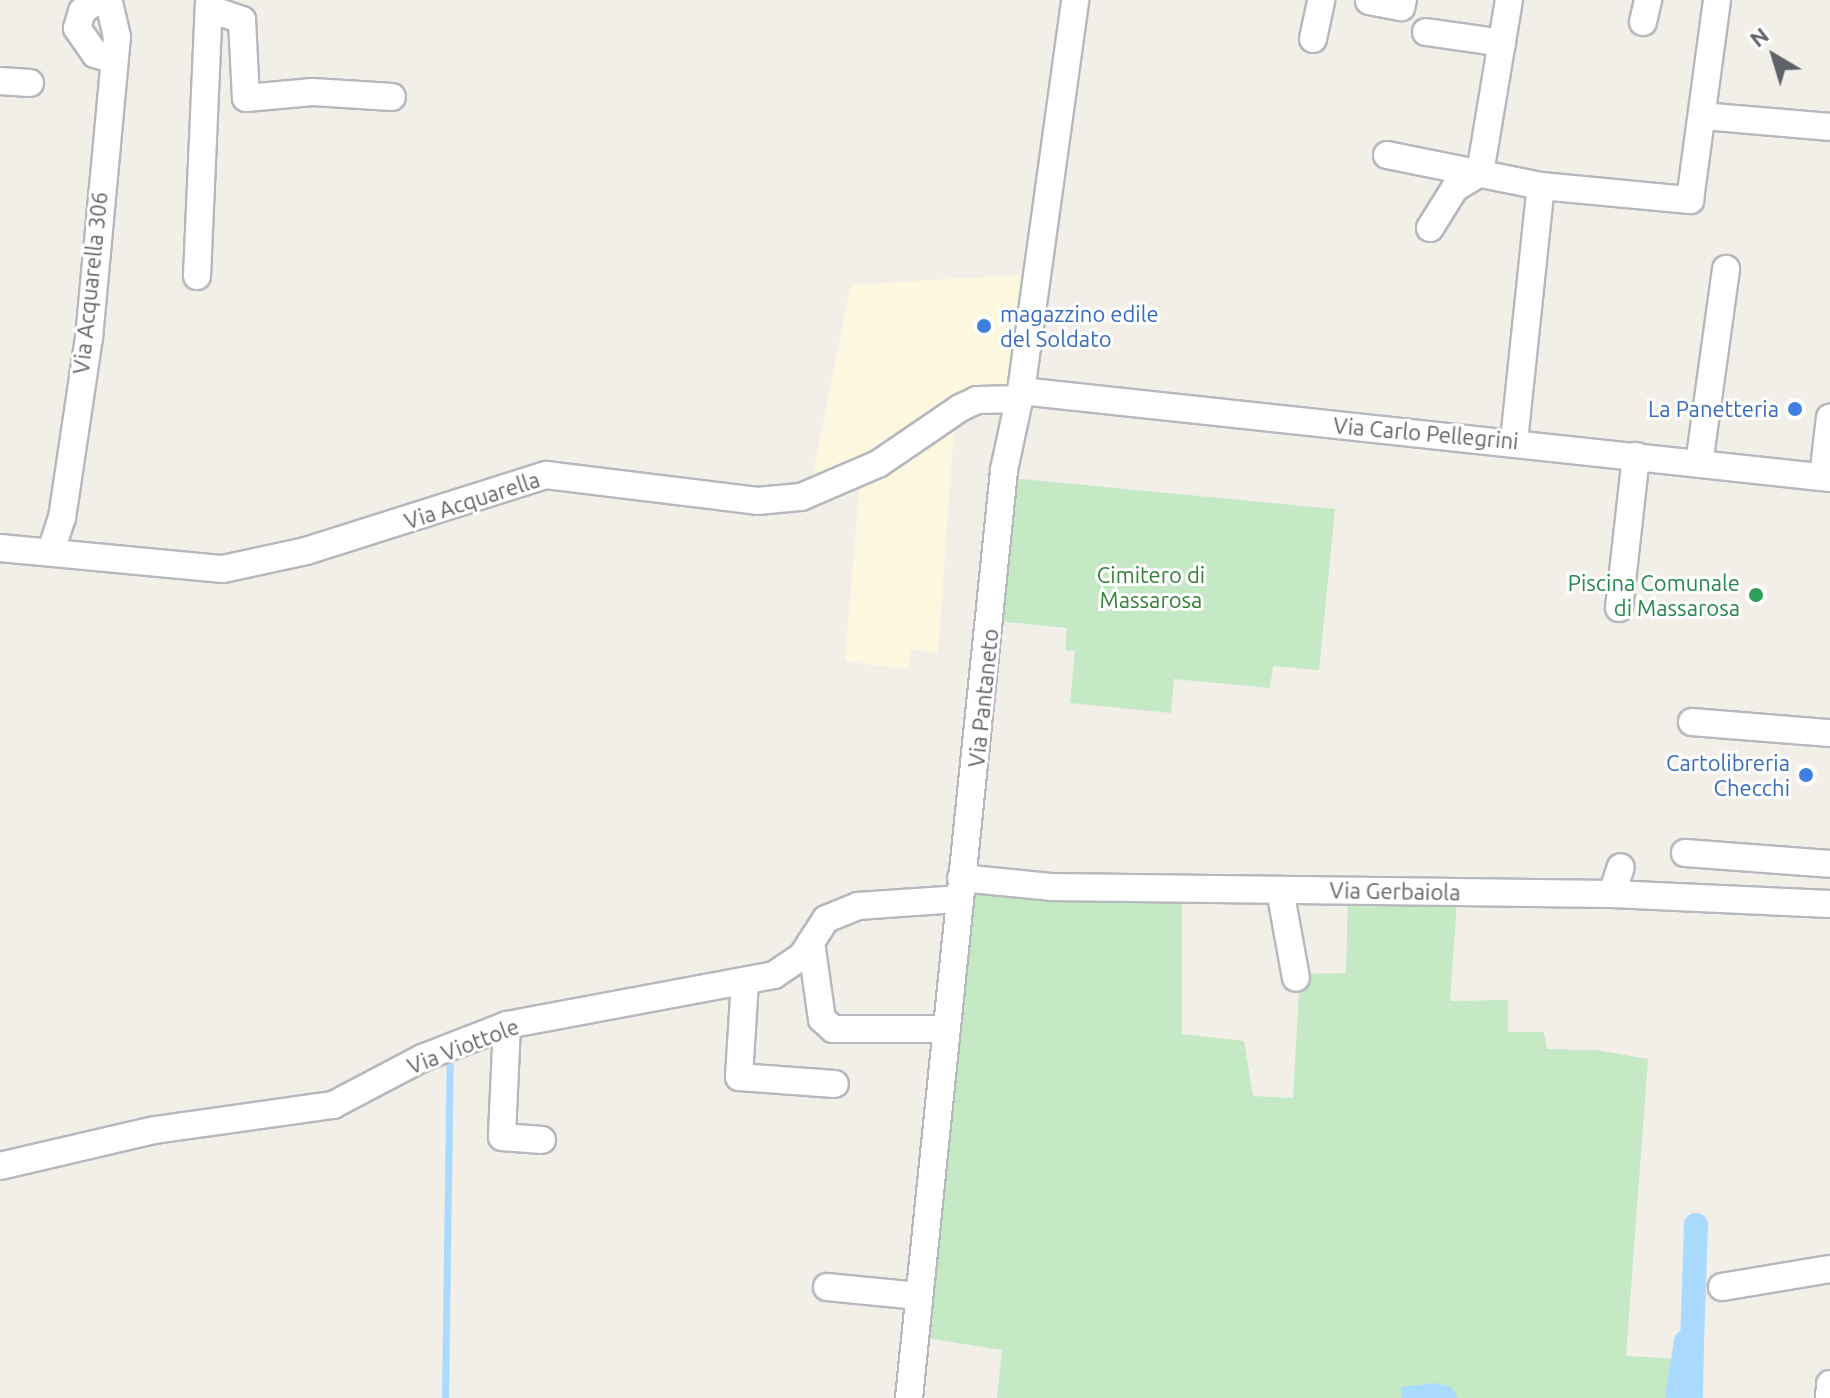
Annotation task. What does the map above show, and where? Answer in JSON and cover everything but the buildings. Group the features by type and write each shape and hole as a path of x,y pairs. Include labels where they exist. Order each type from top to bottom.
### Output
{"street":[{"name":"Via Acquarella 306","path":"51,551 62,518 89,338 117,37 110,7 98,0 82,11 77,28 95,54 114,60"},
{"name":"Via Pantaneto","path":"909,1398 959,888 980,740 1004,470 1020,395 1075,0"},
{"path":"1313,39 1321,0"},
{"path":"1369,1 1401,7 1403,0"},
{"path":"1430,228 1455,188 1480,173 1509,0"},
{"path":"1387,155 1541,186 1690,200 1717,0"},
{"path":"197,276 203,51 210,4 242,20 246,98 313,92 392,97"},
{"path":"1426,32 1502,43"},
{"path":"0,81 30,83"},
{"path":"1702,116 1830,127"},
{"path":"1514,441 1541,186"},
{"path":"1699,464 1726,269"},
{"name":"Via Carlo Pellegrini","path":"1020,395 1514,441 1826,477"},
{"name":"Via Acquarella","path":"0,548 51,551 130,564 223,569 306,551 546,475 757,501 801,497 878,464 960,408 977,400 1020,395"},
{"path":"1826,477 1830,417"},
{"path":"1619,608 1636,456"},
{"path":"1692,722 1830,733"},
{"path":"1685,853 1830,864"},
{"path":"1612,894 1621,867"},
{"name":"Via Gerbaiola","path":"959,888 1612,894 1830,904"},
{"name":"Via Viottole","path":"0,1166 155,1130 333,1105 422,1058 507,1025 774,975 802,956 826,919 858,906 959,888"},
{"path":"1280,890 1296,978"},
{"path":"811,942 822,1019 833,1029 944,1029"},
{"path":"745,981 739,1077 835,1084"},
{"path":"507,1025 502,1137 542,1140"},
{"path":"1722,1287 1830,1269"},
{"path":"827,1287 919,1296"},
{"path":"1829,1398 1830,1384"}],"shaded area":[{"path":"1034,274 1013,388 956,399 938,653 911,649 908,670 845,661 860,479 813,475 851,285"}],"green space":[{"name":"Cimitero di Massarosa","path":"1011,478 1335,509 1319,670 1273,666 1270,688 1174,679 1171,713 1070,703 1075,651 1065,650 1067,628 996,621"},
{"path":"967,889 1109,902 1182,900 1182,1034 1244,1041 1253,1096 1293,1098 1300,974 1346,973 1348,893 1457,900 1450,1001 1508,1000 1508,1032 1544,1032 1547,1049 1595,1050 1648,1059 1626,1356 1679,1359 1678,1398 997,1398 1002,1350 919,1337"}],"water":[{"path":"1435,1383 1451,1387 1458,1398 1401,1398 1401,1387"}],"waterway":[{"path":"445,1398 450,1055"},
{"path":"1692,1344 1696,1225"},
{"path":"1677,1398 1686,1342 1692,1344 1691,1398"}],"place":[{"name":"magazzino edile del Soldato","path":"984,326"},
{"name":"La Panetteria","path":"1795,409"},
{"name":"Piscina Comunale di Massarosa","path":"1756,595"},
{"name":"Cartolibreria Checchi","path":"1806,775"}]}
